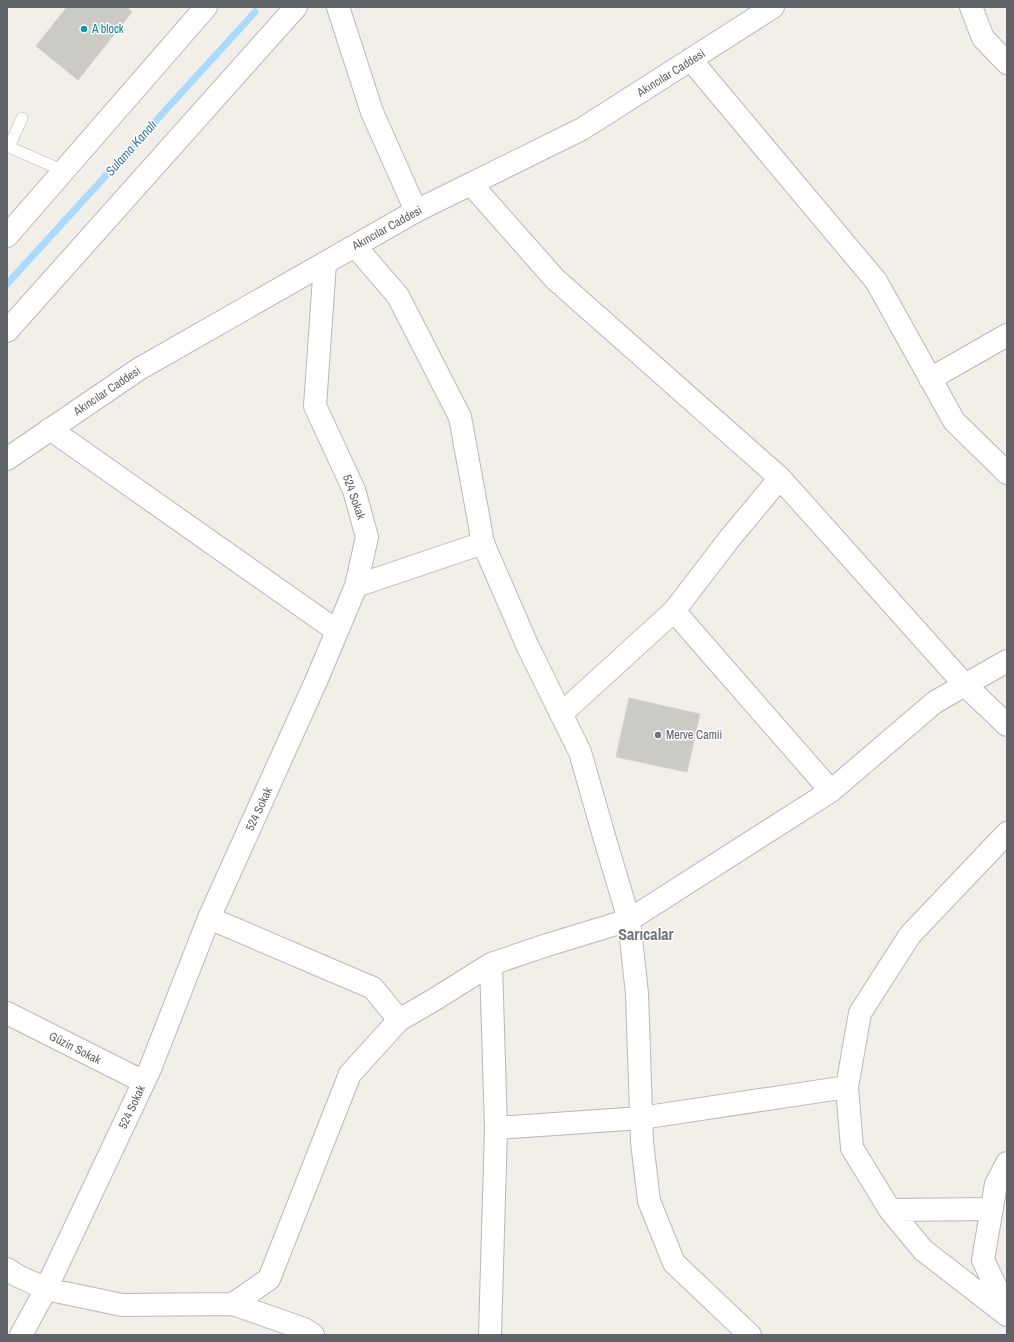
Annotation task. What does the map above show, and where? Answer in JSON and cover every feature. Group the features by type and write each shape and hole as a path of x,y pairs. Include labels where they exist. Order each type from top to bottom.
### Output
{"street":[{"path":"7,236 206,7"},
{"path":"7,331 296,7"},
{"path":"338,7 372,112 416,211"},
{"name":"Akıncılar Caddesi","path":"7,459 139,369 416,211 582,130 773,7"},
{"path":"970,7 983,38 1007,63"},
{"path":"691,60 876,281 954,421 1007,473"},
{"path":"471,184 555,279 780,478 965,685 1007,725"},
{"path":"355,246 398,296 460,418 483,543 528,647 580,752 629,920 637,994 642,1142 649,1201 674,1263 750,1335"},
{"name":"524 Sokak","path":"21,1335 46,1289 144,1082 209,918 314,687 356,586 367,537 354,490 315,406 325,264"},
{"path":"930,379 1007,335"},
{"path":"50,430 337,631"},
{"path":"561,714 674,611 730,538 780,478"},
{"path":"356,586 483,543"},
{"path":"674,611 831,791"},
{"path":"233,1304 269,1280 350,1074 399,1020 490,964 629,920 831,791 934,702 1007,662"},
{"path":"1007,833 910,935 860,1013 847,1086 852,1148 890,1210 923,1250 1007,1315"},
{"path":"209,918 373,988 399,1020"},
{"path":"490,964 496,1128 490,1335"},
{"name":"Güzin Sokak","path":"7,1013 144,1082"},
{"path":"496,1128 641,1118 847,1086"},
{"path":"1007,1163 996,1184 983,1260 1007,1310"},
{"path":"890,1210 992,1209"},
{"path":"7,1269 16,1275 46,1289 122,1305 233,1304 304,1329 313,1335"}],"lane":[{"path":"22,118 9,147 64,171"}],"building":[{"name":"A block","path":"67,7 126,7 132,12 78,80 36,46"},
{"name":"Merve Camii","path":"629,698 700,714 687,772 616,757"}],"waterway":[{"name":"Sulama Kanalı","path":"7,284 255,12"}],"place":[{"name":"A block","path":"84,29"},
{"name":"Merve Camii","path":"658,735"}],"district":[{"name":"Sarıcalar","path":"646,934"}]}
